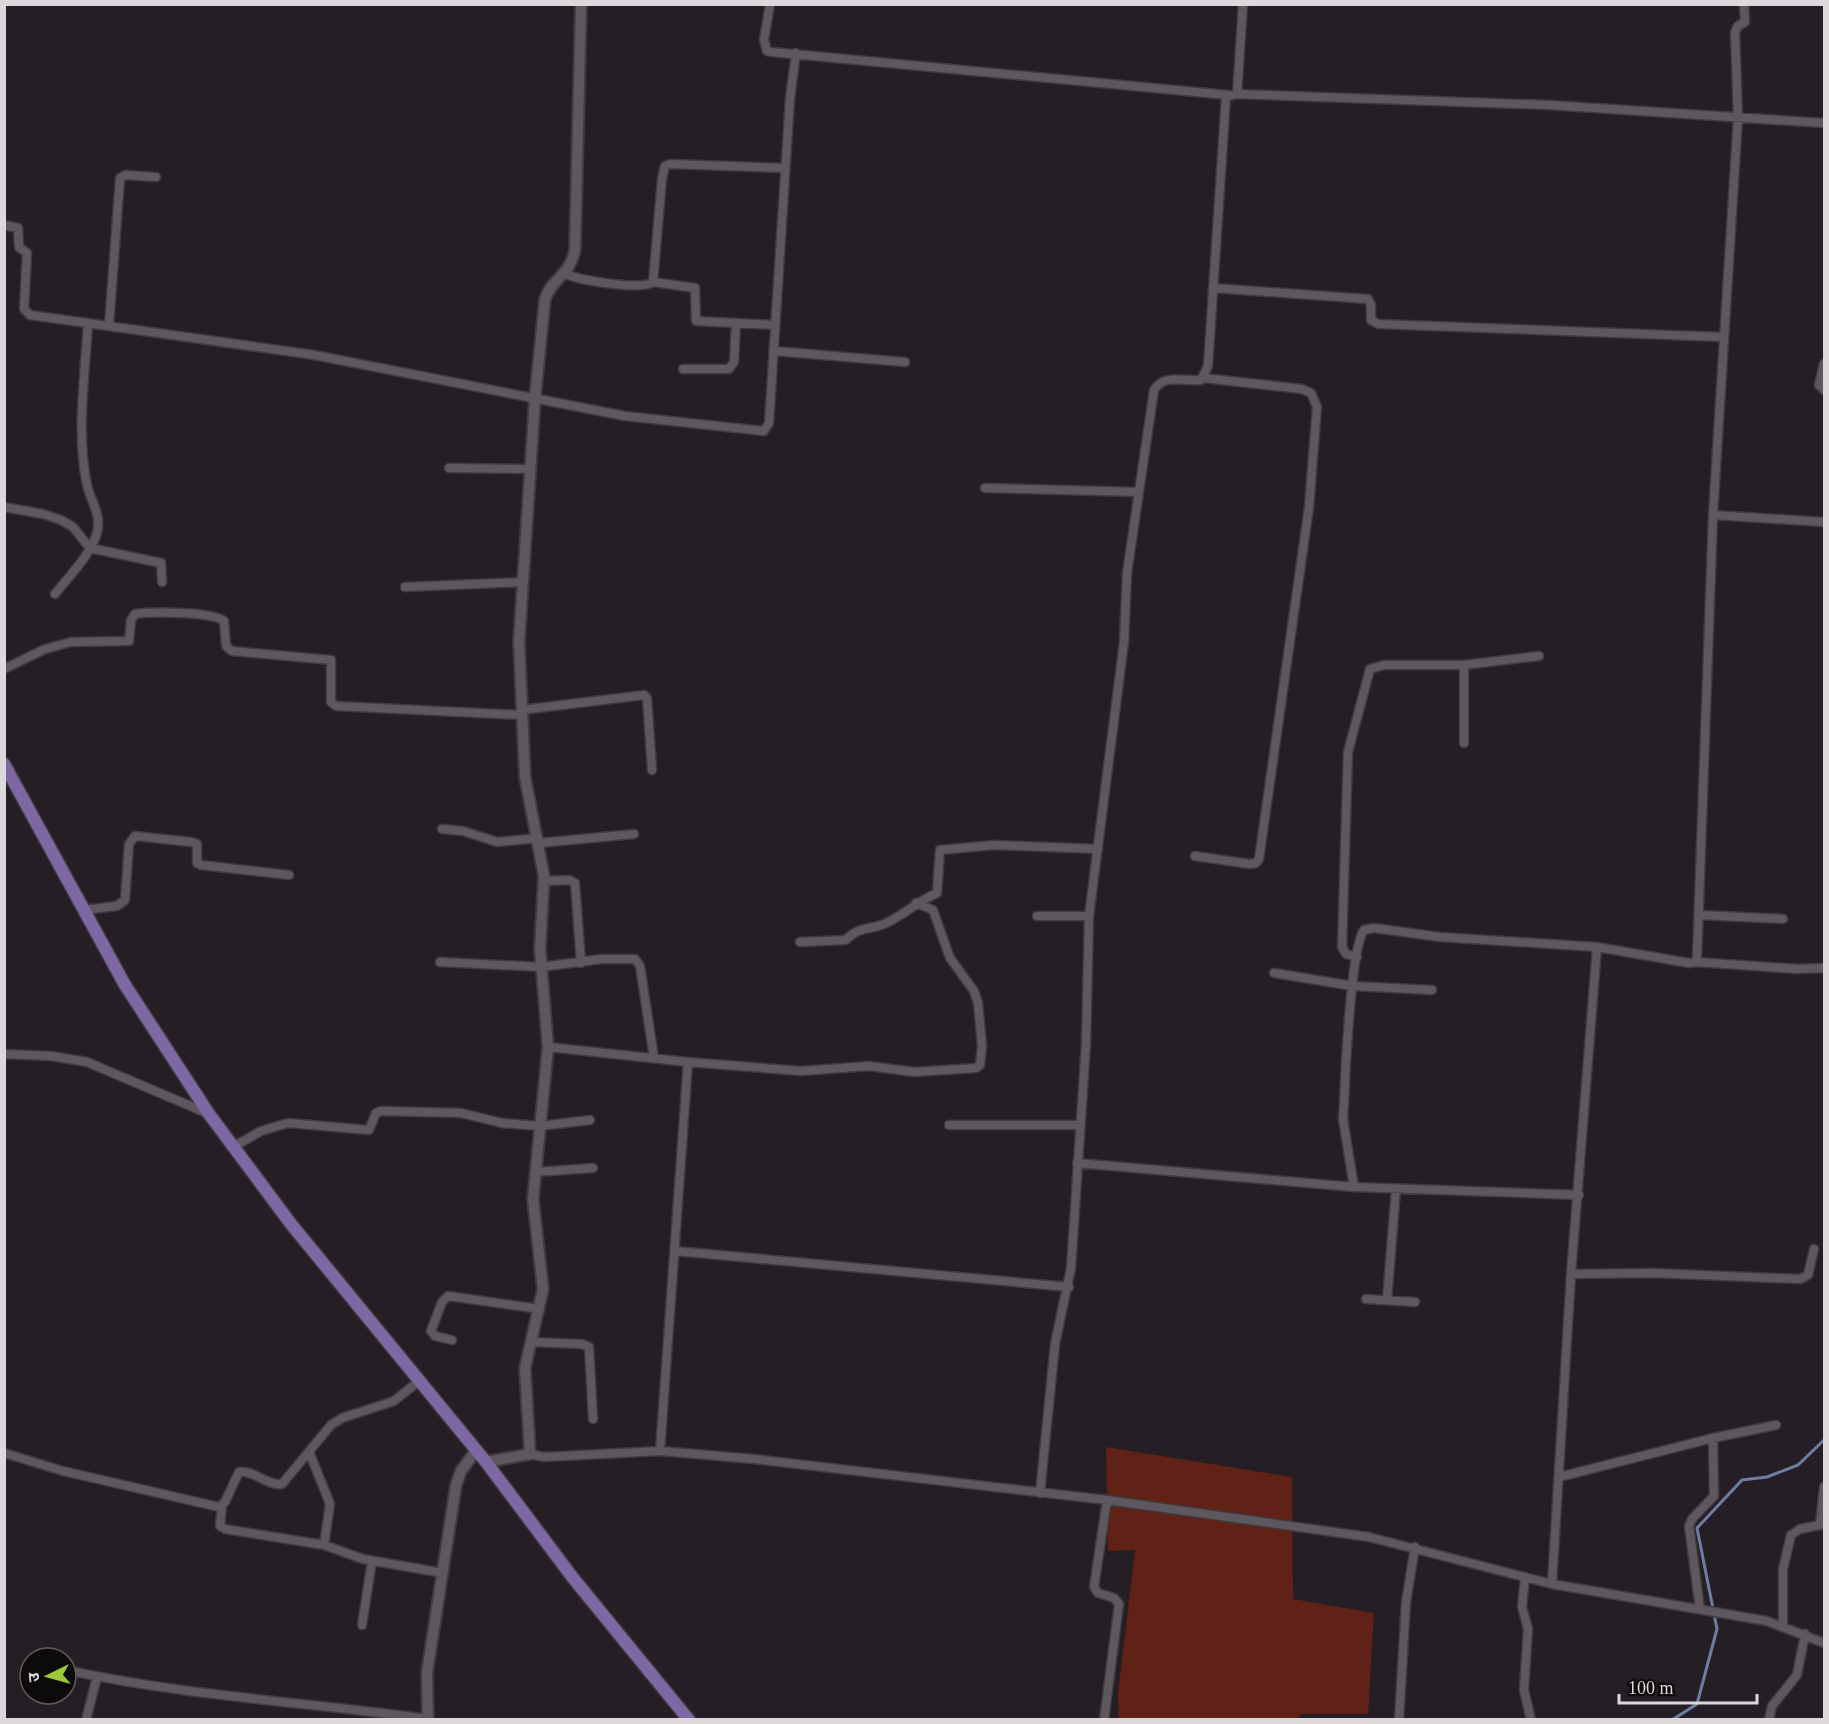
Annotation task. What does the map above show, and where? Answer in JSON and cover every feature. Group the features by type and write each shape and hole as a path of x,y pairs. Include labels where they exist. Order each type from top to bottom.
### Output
{"main road":[{"path":"4,764 145,1018 209,1114 291,1224 475,1452 486,1462 573,1578 689,1719"}],"street":[{"path":"530,1454 525,1368 543,1289 533,1220 548,1047 541,967 544,881 526,788 519,642 535,398 545,299 553,284 566,274 575,249 581,4"},
{"path":"770,4 764,40 767,51 1233,95 1550,105 1824,123"},
{"path":"1204,378 1208,366 1221,144 1233,95 1243,4"},
{"path":"1696,962 1713,515 1738,117 1735,32 1738,26 1745,22 1744,4"},
{"path":"4,225 18,228 18,247 27,254 25,312 314,355 656,420 764,430 769,423 785,168 796,53"},
{"path":"653,282 665,166 678,164 785,168"},
{"path":"109,326 120,178 126,175 156,177"},
{"path":"566,274 580,279 643,286 653,282 695,288 696,321 776,325"},
{"path":"1213,288 1368,299 1371,304 1371,320 1378,324 1723,337"},
{"path":"55,594 90,548 97,532 99,517 87,486 83,442 88,323"},
{"path":"683,369 729,369 734,362 736,323"},
{"path":"774,351 905,362"},
{"path":"1824,364 1819,385 1824,390"},
{"path":"1040,1493 1055,1344 1069,1287 1086,1044 1089,916 1124,642 1127,573 1154,390 1161,381 1168,379 1204,378 1302,389 1311,393 1317,407 1309,507 1259,859 1256,864 1250,864 1196,856"},
{"path":"449,468 530,469"},
{"path":"985,488 1138,492"},
{"path":"4,507 61,520 73,527 90,548 161,563 162,582"},
{"path":"1713,515 1824,522"},
{"path":"405,587 523,582"},
{"path":"4,669 53,646 88,640 129,641 131,620 135,614 216,616 224,621 226,646 232,651 331,660 331,702 336,706 522,712 644,695 647,698 652,770"},
{"path":"1357,957 1346,954 1342,947 1348,752 1366,674 1375,666 1464,665 1539,656"},
{"path":"1464,665 1464,743"},
{"path":"442,830 463,831 497,842 634,834"},
{"path":"83,910 117,906 125,900 129,844 135,836 197,844 197,863 201,865 289,875"},
{"path":"800,942 846,940 856,931 884,924 939,891 938,857 940,850 994,845 1098,849"},
{"path":"544,881 569,880 576,885 581,963"},
{"path":"548,1047 801,1071 869,1066 914,1072 975,1068 980,1065 981,1031 974,991 950,958 933,910 916,903"},
{"path":"1699,915 1783,919"},
{"path":"1037,916 1089,916"},
{"path":"1354,1187 1343,1119 1353,986 1361,934 1368,928 1440,937 1597,947 1666,960 1798,969 1824,968"},
{"path":"1552,1584 1571,1274 1597,947"},
{"path":"440,962 541,967 631,958 638,961 654,1058"},
{"path":"1274,974 1353,986 1432,990"},
{"path":"4,1054 51,1056 87,1062 209,1114"},
{"path":"660,1451 688,1062"},
{"path":"233,1147 261,1131 288,1123 369,1130 376,1113 381,1111 461,1113 501,1123 540,1126 590,1120"},
{"path":"949,1125 1079,1125"},
{"path":"1077,1163 1354,1187 1579,1195"},
{"path":"536,1172 593,1168"},
{"path":"1386,1300 1396,1189"},
{"path":"1571,1274 1652,1273 1800,1279 1808,1275 1814,1249"},
{"path":"675,1251 1069,1287"},
{"path":"452,1340 435,1336 431,1331 442,1302 448,1296 540,1309"},
{"path":"1366,1299 1415,1302"},
{"path":"531,1342 582,1344 589,1347 593,1419"},
{"path":"419,1382 394,1401 342,1418 332,1425 310,1454 282,1484 274,1484 247,1472 239,1472 222,1506 220,1526 225,1529 324,1545 372,1561 443,1573"},
{"path":"1558,1477 1713,1438 1776,1425"},
{"path":"1705,1610 1689,1526 1692,1519 1714,1496 1713,1438"},
{"path":"486,1462 530,1454 544,1457 660,1451 765,1460 1107,1500 1369,1537 1552,1584 1720,1612 1783,1626 1824,1643"},
{"path":"78,1673 200,1694 306,1703 428,1719 427,1673 456,1485 461,1471 475,1452"},
{"path":"4,1453 63,1471 214,1507 222,1506"},
{"path":"310,1454 330,1504 324,1545"},
{"path":"1783,1626 1783,1569 1791,1536 1800,1529 1820,1525 1824,1487"},
{"path":"1104,1719 1119,1604 1114,1598 1098,1593 1094,1587 1107,1500"},
{"path":"1400,1719 1406,1602 1415,1547"},
{"path":"362,1625 372,1561"},
{"path":"1525,1577 1522,1607 1528,1629 1524,1690 1531,1719"},
{"path":"1769,1719 1772,1706 1797,1675 1805,1634"},
{"path":"86,1719 97,1677"}],"shaded area":[{"path":"1106,1447 1292,1477 1293,1599 1374,1613 1368,1714 1300,1714 1299,1720 1119,1719 1118,1694 1135,1550 1108,1551"}],"waterway":[{"path":"1672,1720 1697,1704 1717,1629 1697,1528 1742,1480 1767,1477 1798,1465 1824,1440"}]}
